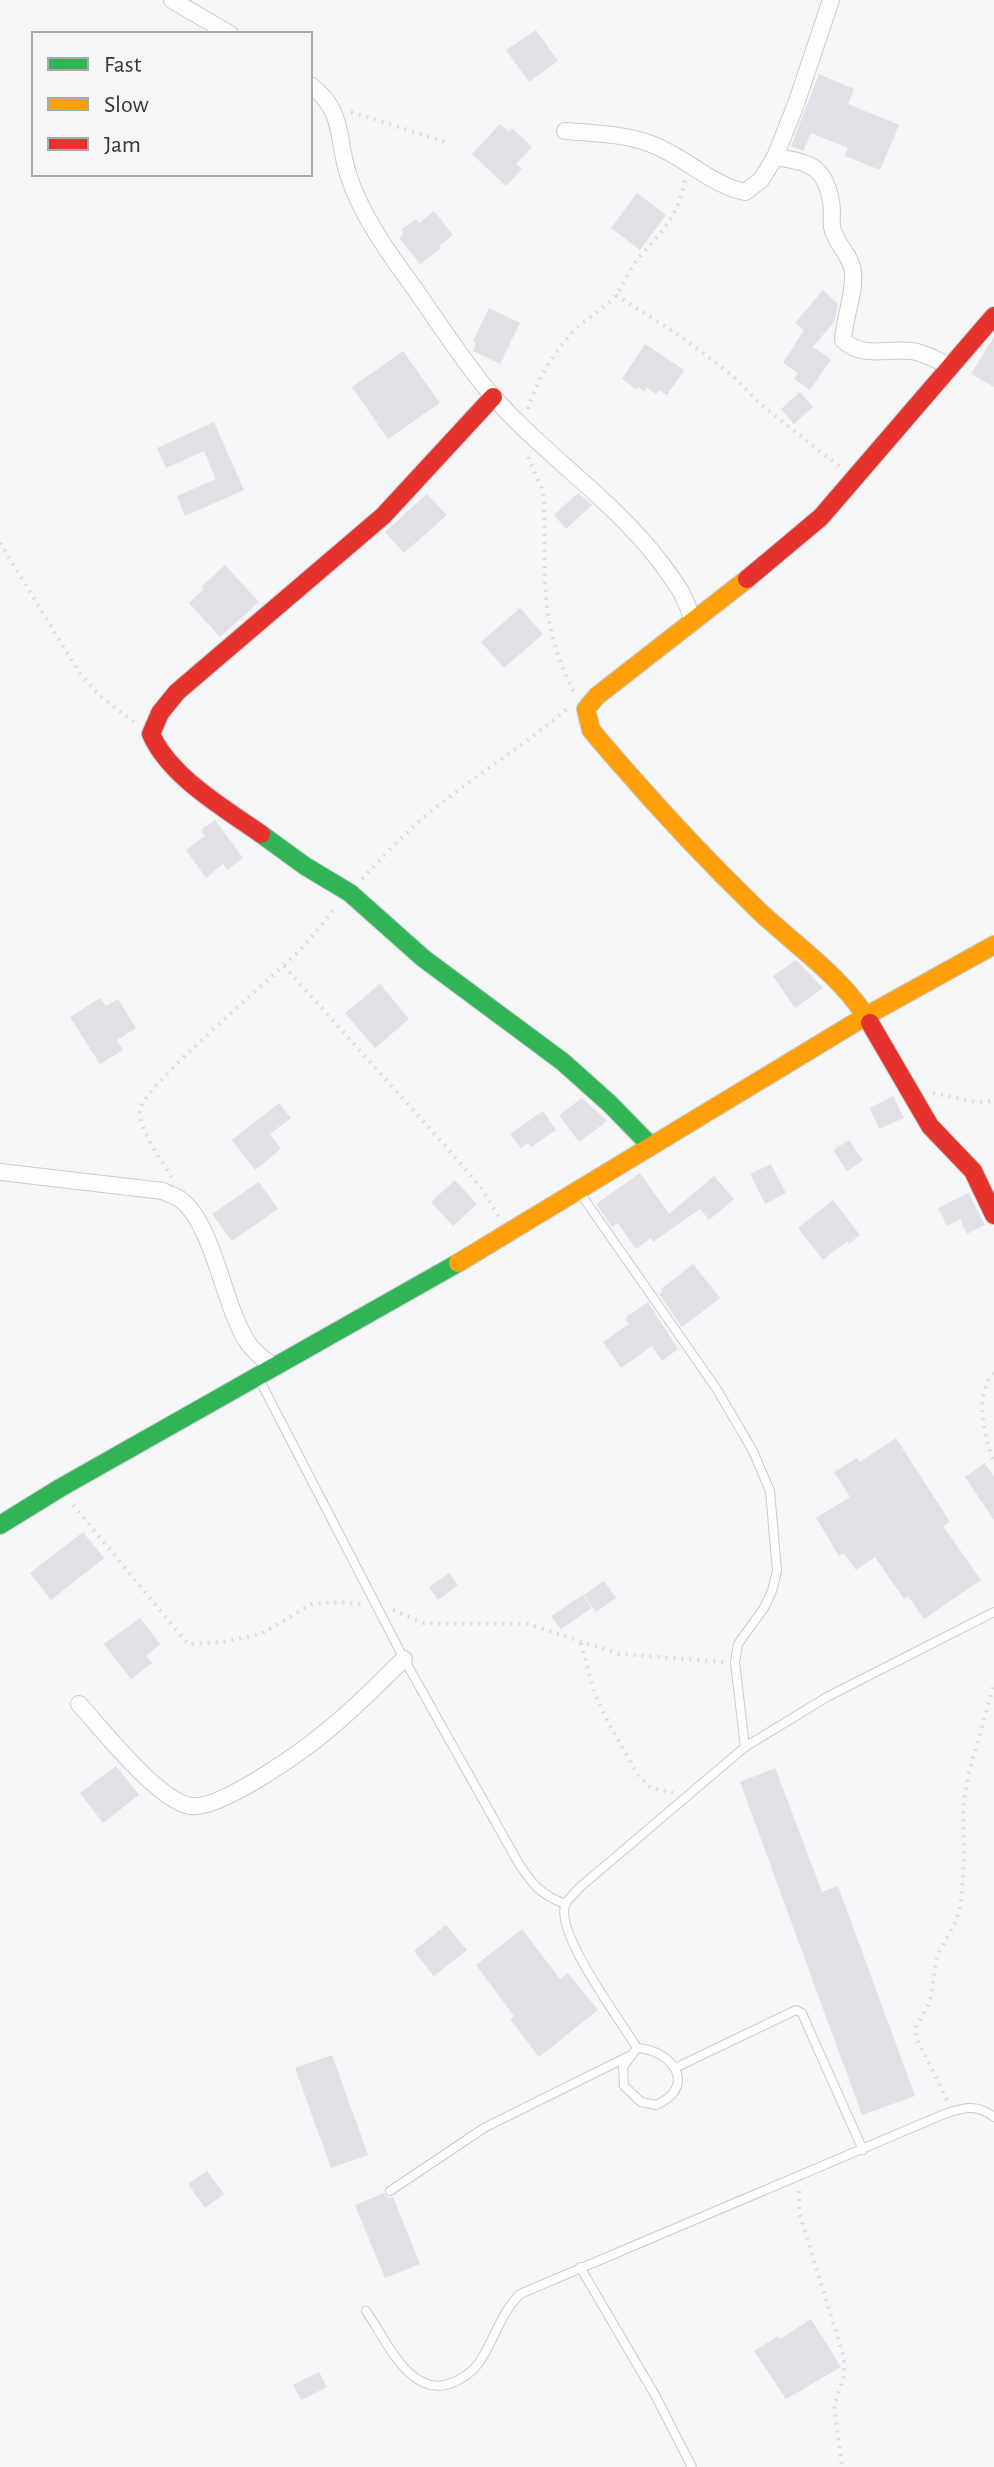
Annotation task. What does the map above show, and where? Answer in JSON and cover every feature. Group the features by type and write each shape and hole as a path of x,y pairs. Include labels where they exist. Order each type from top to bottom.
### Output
{"street":[{"path":"172,0 227,32"},
{"path":"565,131 650,143 730,188 745,192 761,180 775,157 831,0"},
{"path":"312,87 325,97 340,125 348,175 386,248 493,397 644,541 680,588 688,602 692,621"},
{"path":"775,157 804,161 819,169 828,187 832,227 850,260 854,276 843,340 860,352 913,351 949,366"},
{"path":"994,316 821,517 780,554 597,696 586,709 587,721 658,809 760,912 814,957 866,1016 930,1126 973,1171 994,1215"},
{"path":"493,397 383,516 177,692 160,713 151,734 157,748 196,788 305,866 350,893 423,958 563,1062 651,1146"},
{"path":"0,1525 509,1232 866,1016 994,945"},
{"path":"0,1172 163,1191 179,1199 192,1211 203,1232 245,1338 275,1368"},
{"path":"79,1704 146,1778 170,1798 191,1806 214,1803 252,1782 327,1731 404,1659"}],"lane":[{"path":"577,1189 716,1388 753,1451 770,1491 777,1571 775,1581 764,1608 738,1644 735,1662 745,1747"},
{"path":"257,1377 404,1659 535,1888 565,1904"},
{"path":"637,2048 574,1949 564,1920 565,1904 579,1888 745,1747 827,1697 994,1612"},
{"path":"675,2068 796,2010 802,2013 863,2150"},
{"path":"637,2048 650,2048 661,2053 675,2068 677,2087 671,2096 656,2105 632,2095 624,2086 623,2067 629,2056 637,2048"},
{"path":"390,2191 484,2128 629,2056"},
{"path":"366,2311 408,2373 425,2386 445,2386 464,2378 478,2363 505,2310 520,2294 954,2111 980,2107 994,2117"},
{"path":"580,2267 655,2395 692,2467"}],"path":[{"path":"325,97 355,113 449,143"},
{"path":"176,1184 143,1123 140,1110 143,1102 194,1048 283,966 393,846 441,803 531,739 578,700 559,663 548,624 544,589 543,491 529,463 523,426 531,399 560,347 579,326 616,295 627,274 676,213 688,162"},
{"path":"616,295 683,338 733,376 777,419 854,479"},
{"path":"0,543 79,672 100,696 151,734"},
{"path":"283,966 449,1150 482,1189 509,1232"},
{"path":"907,1086 976,1102 994,1101"},
{"path":"994,1373 989,1377 985,1392 984,1414 987,1445 994,1462"},
{"path":"60,1488 188,1644 211,1644 261,1634 312,1604 340,1602 378,1605 424,1623 528,1624 619,1654 735,1662"},
{"path":"581,1643 594,1692 638,1775 651,1788 686,1796"},
{"path":"954,2111 923,2052 915,2029 930,2002 937,1956 961,1905 963,1808 968,1776 994,1684"},
{"path":"799,2176 799,2212 844,2358 844,2376 834,2406 842,2467"}],"building":[{"path":"536,30 558,61 529,82 506,50"},
{"path":"819,74 854,89 848,104 899,125 880,170 845,156 848,148 811,133 803,151 791,146"},
{"path":"500,124 509,132 512,128 532,147 516,164 522,169 506,186 472,154"},
{"path":"637,193 666,215 640,250 611,228"},
{"path":"434,211 453,235 420,264 399,238 404,233 401,230 416,219 419,223"},
{"path":"823,290 838,304 834,322 813,347 831,359 810,390 794,379 798,373 783,363 804,330 795,323"},
{"path":"489,308 520,323 500,364 473,351 476,343 473,341"},
{"path":"994,337 994,387 971,374"},
{"path":"645,344 684,370 667,395 659,390 656,394 646,387 644,391 638,387 636,389 622,379"},
{"path":"403,351 440,403 388,439 352,387"},
{"path":"800,392 813,407 794,424 781,409"},
{"path":"214,422 244,490 185,516 177,496 216,479 204,451 166,468 157,448"},
{"path":"578,493 592,505 566,529 554,515"},
{"path":"427,494 447,515 404,553 385,532"},
{"path":"225,565 259,602 220,637 189,603"},
{"path":"520,608 543,634 504,668 481,642"},
{"path":"215,820 243,858 227,870 223,864 206,878 186,850 205,836 201,830"},
{"path":"796,960 823,988 795,1008 773,976"},
{"path":"380,984 409,1019 375,1048 345,1013"},
{"path":"100,998 106,1006 118,999 136,1028 117,1040 123,1050 100,1064 70,1017"},
{"path":"893,1096 904,1118 879,1129 870,1108"},
{"path":"582,1098 607,1121 579,1142 559,1115"},
{"path":"279,1103 291,1118 270,1134 281,1149 255,1170 232,1140"},
{"path":"543,1111 556,1130 531,1147 528,1143 521,1148 510,1134"},
{"path":"849,1140 863,1161 847,1171 833,1150"},
{"path":"771,1164 786,1193 765,1204 750,1174"},
{"path":"640,1173 669,1214 714,1176 734,1199 709,1220 700,1209 653,1242 651,1238 636,1249 618,1223 612,1227 596,1204"},
{"path":"455,1180 477,1204 453,1226 431,1202"},
{"path":"259,1182 278,1209 232,1241 212,1214"},
{"path":"968,1193 985,1225 967,1234 960,1219 947,1226 938,1208"},
{"path":"833,1200 860,1235 823,1260 798,1228"},
{"path":"693,1264 720,1298 682,1327 659,1294 663,1292 661,1289"},
{"path":"648,1302 678,1349 662,1361 652,1346 621,1368 603,1342 629,1324 625,1318"},
{"path":"896,1438 950,1522 943,1526 981,1580 924,1619 908,1596 904,1599 875,1557 856,1570 844,1553 839,1556 816,1518 850,1497 834,1472 857,1458 860,1462"},
{"path":"985,1463 994,1477 994,1520 965,1477"},
{"path":"83,1532 104,1558 51,1600 30,1573"},
{"path":"449,1573 458,1585 438,1600 429,1587"},
{"path":"604,1581 616,1598 596,1612 584,1595"},
{"path":"583,1595 592,1608 561,1629 551,1616"},
{"path":"140,1618 160,1644 146,1656 152,1663 131,1679 104,1644"},
{"path":"116,1766 139,1795 103,1823 80,1793"},
{"path":"775,1768 822,1892 838,1886 915,2096 862,2115 740,1782"},
{"path":"446,1925 467,1950 434,1976 414,1951"},
{"path":"522,1929 560,1979 568,1973 598,2010 539,2057 510,2019 514,2016 476,1965"},
{"path":"332,2055 368,2155 331,2168 295,2068"},
{"path":"207,2171 224,2194 205,2208 188,2184"},
{"path":"384,2193 388,2198 393,2197 420,2264 385,2278 355,2205"},
{"path":"811,2319 841,2367 786,2399 754,2351"},
{"path":"319,2372 327,2387 301,2400 293,2385"}],"traffic: fast":[{"path":"261,834 350,893 423,958 563,1062 651,1146"},
{"path":"0,1525 458,1263"}],"traffic: slow":[{"path":"747,579 597,696 586,709 591,730 714,867 833,977 870,1023"},
{"path":"458,1263 866,1016 994,945"}],"traffic: jam":[{"path":"747,579 821,517 994,316"},
{"path":"261,834 199,790 171,764 151,734 160,713 177,692 383,516 493,397"},
{"path":"870,1023 930,1126 973,1171 994,1215"}]}
